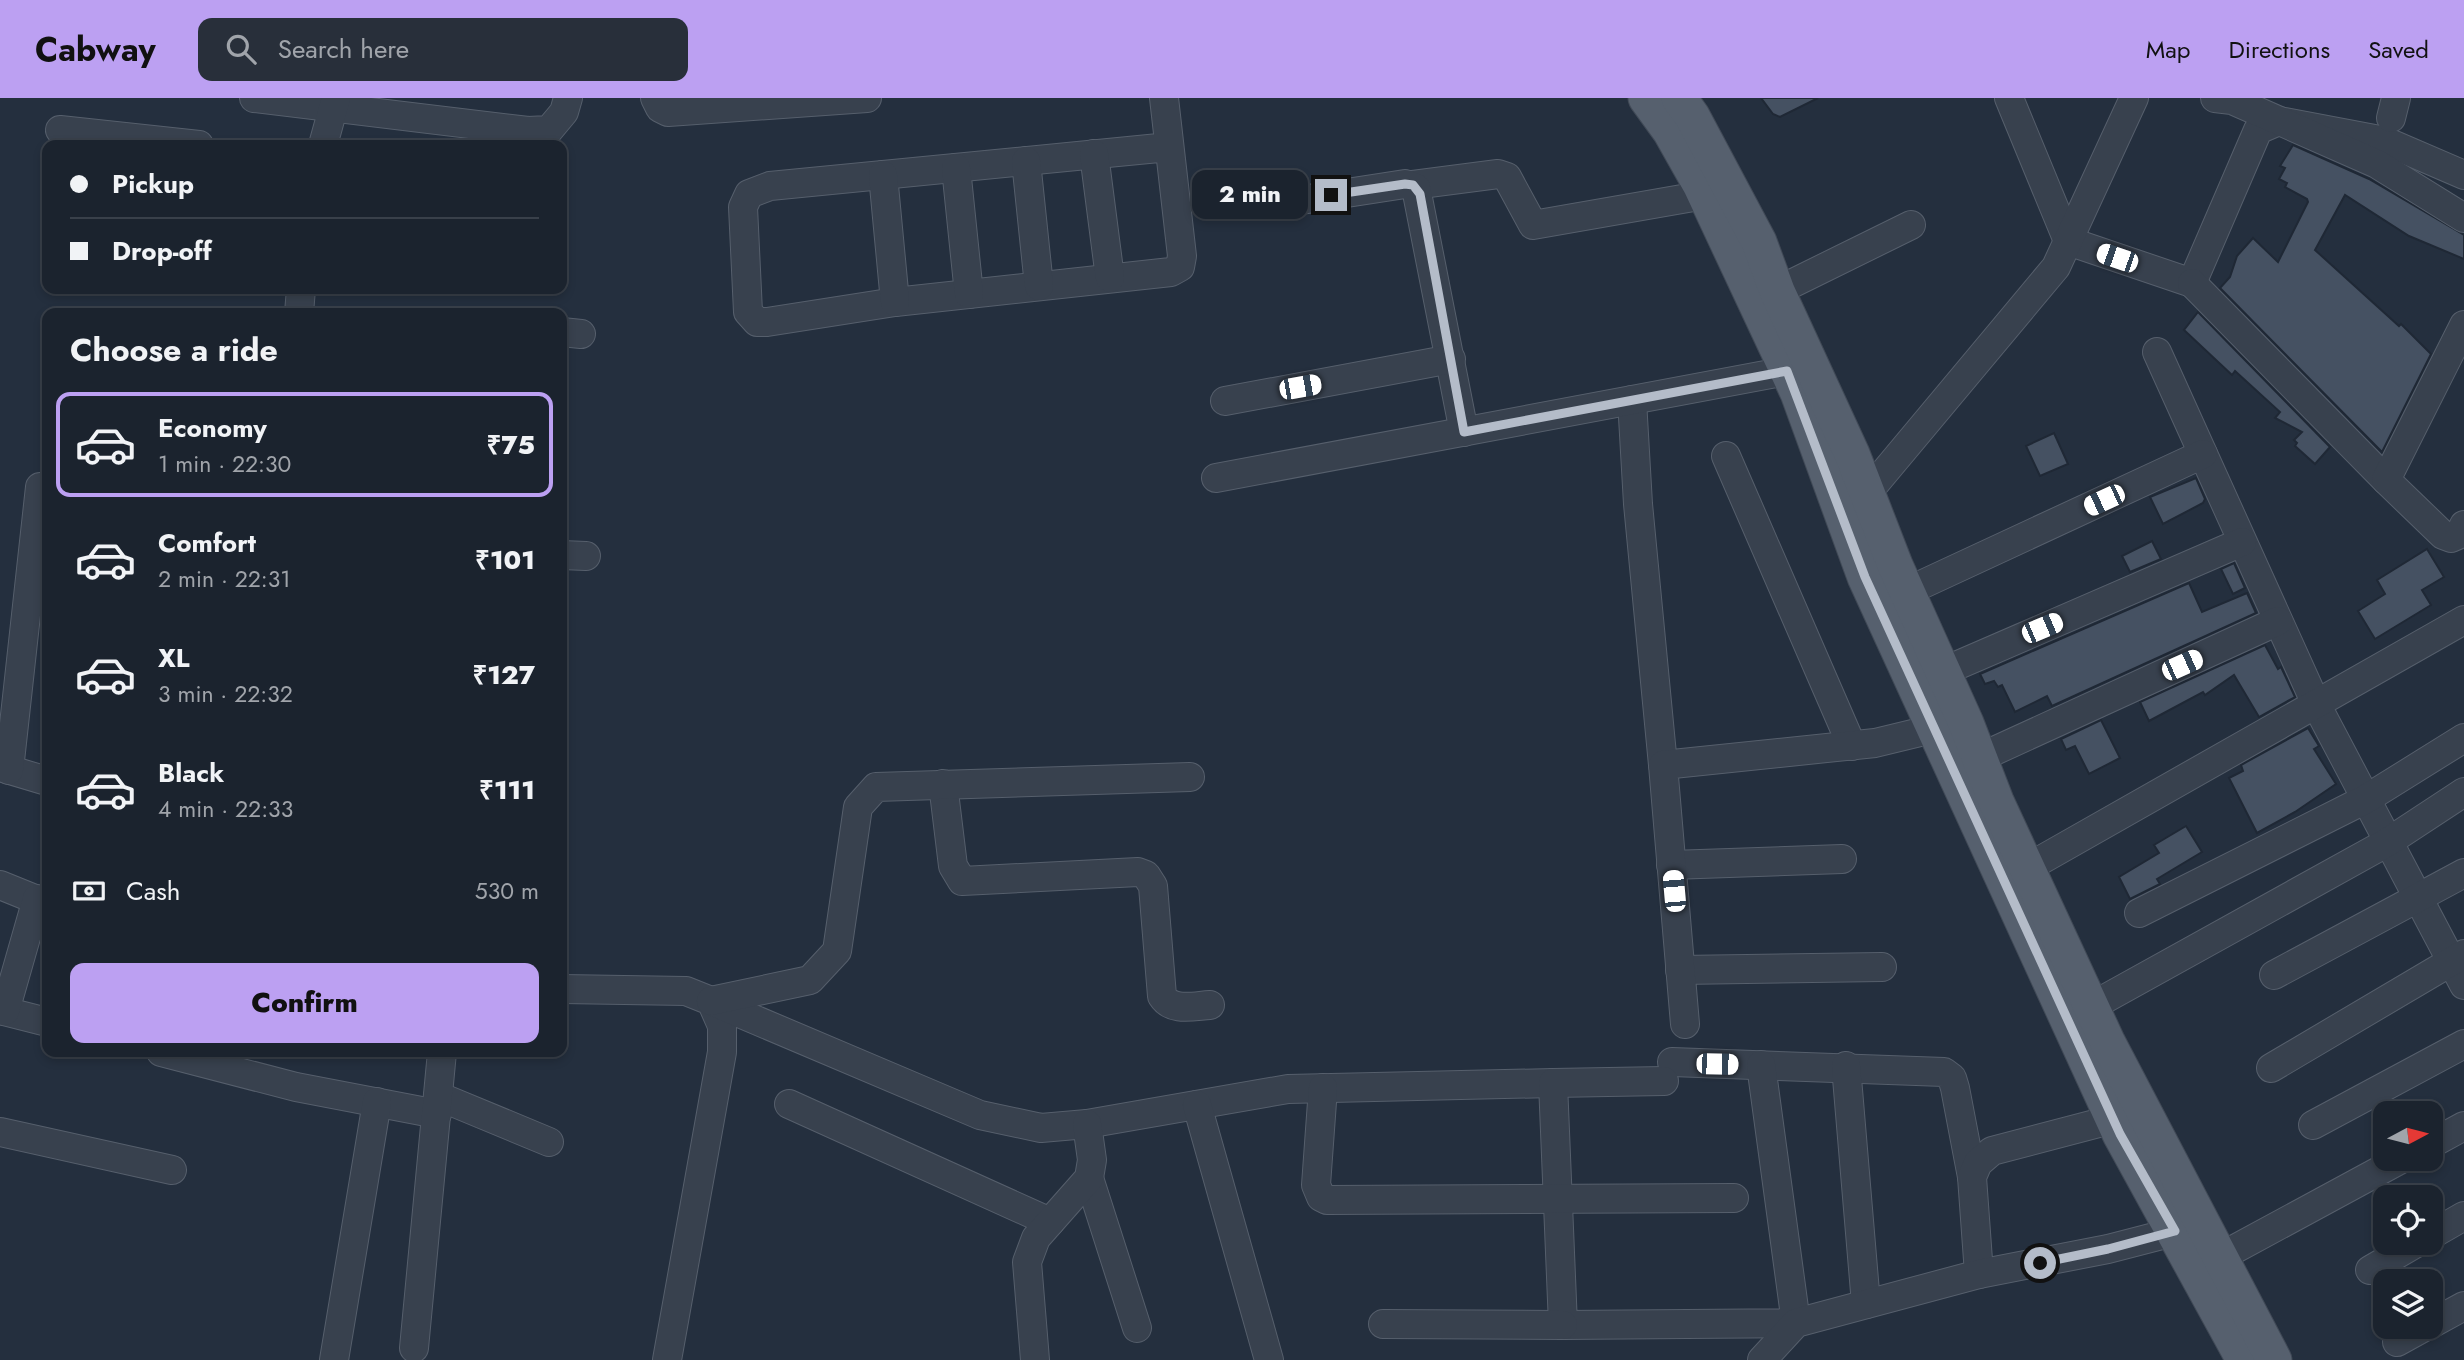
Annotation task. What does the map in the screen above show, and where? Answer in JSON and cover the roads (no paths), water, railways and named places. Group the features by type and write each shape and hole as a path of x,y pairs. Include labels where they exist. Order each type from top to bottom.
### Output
{"main road":[{"path":"1646,98 1670,131 1705,195 1787,371 1865,577 2114,1119 2190,1227 2222,1256 2274,1360"},
{"path":"1679,98 1692,116 1759,242 1776,291 1821,383 1979,758 2190,1227 2244,1360"}],"street":[{"path":"254,98 335,103 528,131 549,130 564,112 568,98"},
{"path":"655,98 660,108 668,112 739,102 867,98"},
{"path":"1164,98 1169,147 1181,267 1171,272 895,302 767,323 757,322 748,312 743,207 748,194 770,186 1169,147"},
{"path":"2009,98 2068,241 2192,283 2443,535 2451,538 2460,534 2464,525"},
{"path":"1868,492 2056,267 2134,98"},
{"path":"2215,98 2232,100 2377,164 2464,218"},
{"path":"324,140 335,103"},
{"path":"2192,283 2258,130 2278,121 2385,141 2464,175"},
{"path":"60,130 153,140"},
{"path":"1094,155 1110,278"},
{"path":"1026,161 1039,286"},
{"path":"956,168 969,294"},
{"path":"1282,203 1498,174 1507,177 1533,225 1705,195"},
{"path":"883,175 895,302"},
{"path":"1413,185 1420,194 1464,432"},
{"path":"1776,291 1911,225"},
{"path":"2386,480 2464,325"},
{"path":"2157,352 2316,704 2419,902 2460,967 2272,1068"},
{"path":"1225,401 1451,359"},
{"path":"1216,478 1787,371"},
{"path":"1632,400 1638,504 1685,1024"},
{"path":"1908,591 2203,454"},
{"path":"1726,456 1852,746"},
{"path":"40,487 5,768 42,779"},
{"path":"1942,672 2242,542"},
{"path":"1979,758 2278,621"},
{"path":"2027,868 2464,621"},
{"path":"1663,765 1852,746 1937,729"},
{"path":"2139,913 2366,799 2464,738"},
{"path":"711,1001 810,980 827,965 837,951 858,807 876,787 1190,777"},
{"path":"943,784 953,866 962,881 1138,872 1146,875 1153,886 1162,996 1167,1005 1174,1007 1210,1005"},
{"path":"2092,1006 2388,842 2464,792"},
{"path":"1671,865 1842,859"},
{"path":"2419,902 2464,873"},
{"path":"2274,975 2464,879"},
{"path":"0,885 42,901 3,1010 42,1021"},
{"path":"1680,970 1882,967"},
{"path":"567,989 686,991 980,1115 1041,1128 1087,1124 1288,1089 1553,1083 1761,1065 1846,1066 1944,1072 1952,1079 1955,1088 1972,1177 1979,1274"},
{"path":"667,1360 722,1052 722,1026 711,1001"},
{"path":"2313,1125 2464,1044"},
{"path":"181,1057 296,1087 377,1102 438,1105 549,1142"},
{"path":"414,1348 442,1057"},
{"path":"1761,1065 1796,1323"},
{"path":"1846,1066 1866,1304"},
{"path":"1553,1083 1563,1325"},
{"path":"1323,1088 1316,1185 1321,1197 1734,1198"},
{"path":"334,1360 377,1102"},
{"path":"789,1104 1050,1222"},
{"path":"1196,1105 1269,1360"},
{"path":"1972,1177 1978,1163 1992,1151 2114,1119"},
{"path":"1087,1124 1092,1160 1089,1178 1137,1328"},
{"path":"2443,1137 2464,1126"},
{"path":"0,1132 172,1170"},
{"path":"2222,1256 2379,1171"},
{"path":"1035,1360 1027,1262 1036,1238 1089,1178"},
{"path":"2443,1229 2464,1216"},
{"path":"1382,1324 1796,1323 1979,1274 2108,1249 2190,1227"},
{"path":"2370,1270 2396,1255"},
{"path":"2443,1314 2460,1300"},
{"path":"1762,1360 1796,1323"},
{"path":"2397,1342 2402,1339"}]}
